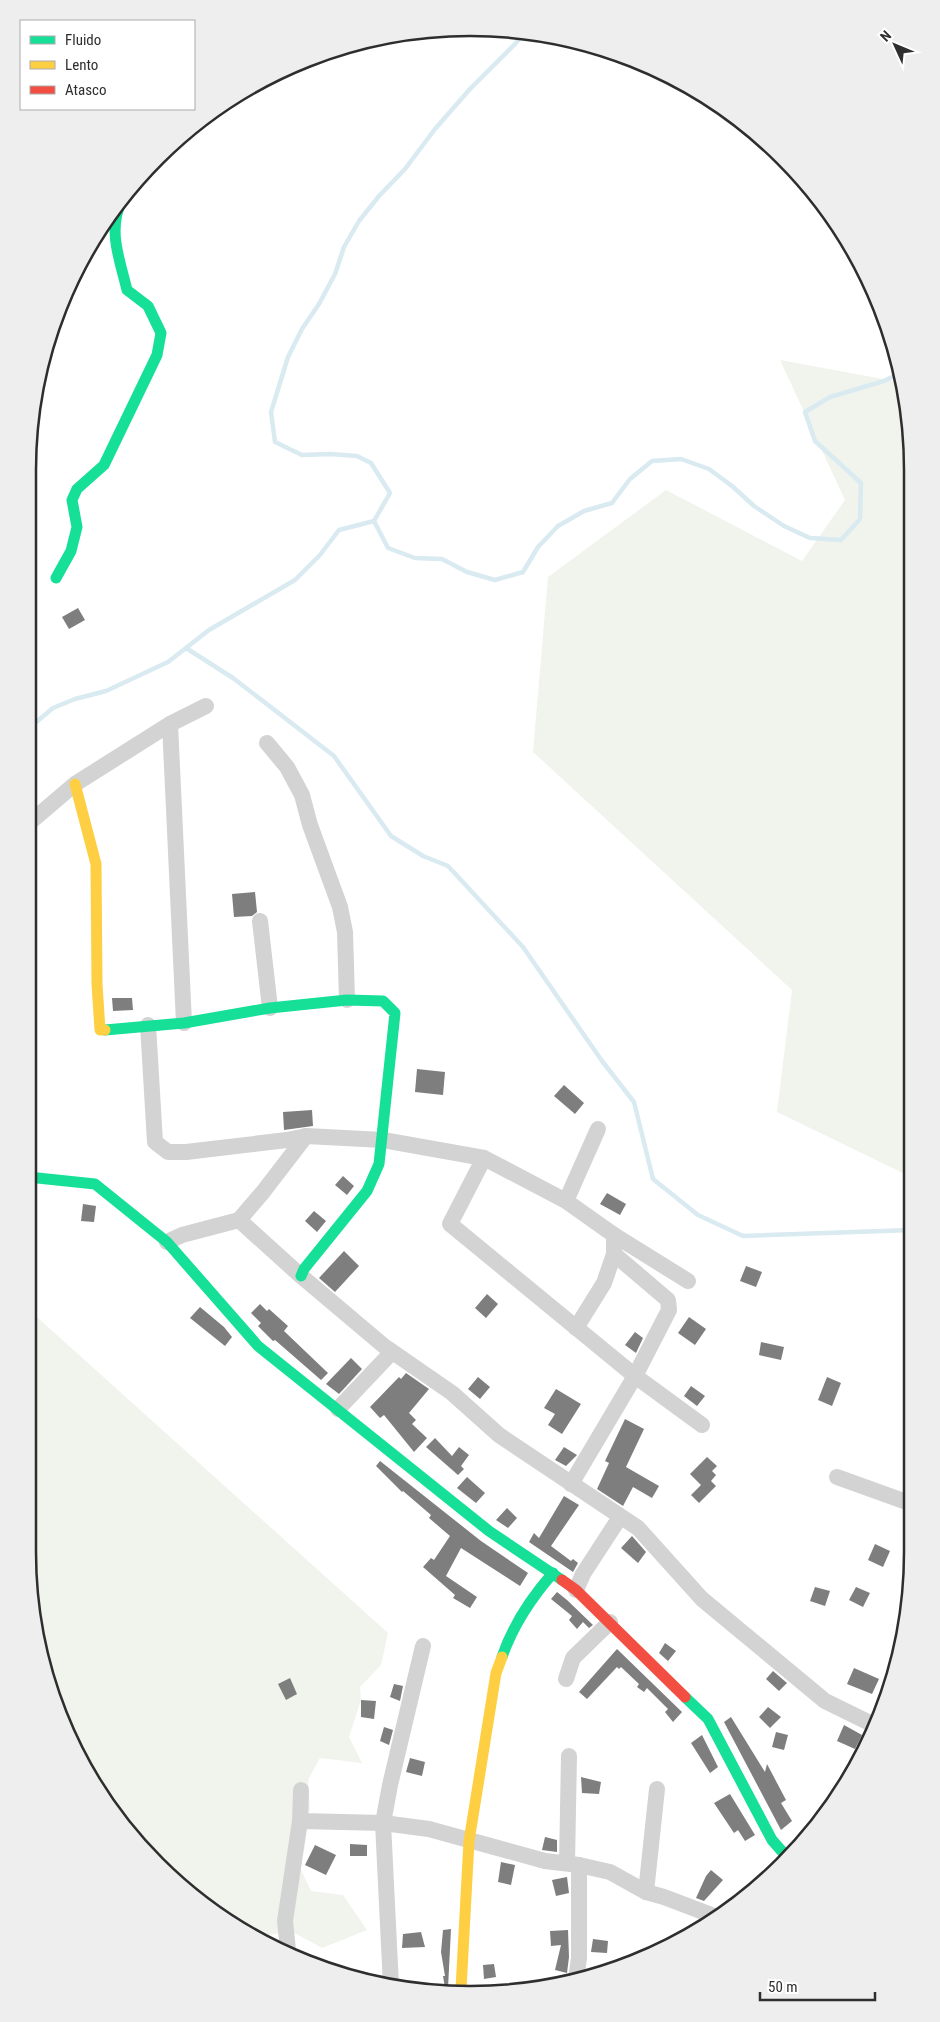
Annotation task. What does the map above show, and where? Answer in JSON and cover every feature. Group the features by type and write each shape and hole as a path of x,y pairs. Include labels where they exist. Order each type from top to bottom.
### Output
{"street":[{"path":"56,578 71,550 77,527 72,500 77,489 104,465 157,355 161,333 148,306 127,290 114,229 115,221"},
{"path":"36,817 75,784 170,724 206,706"},
{"path":"170,724 184,1023"},
{"path":"267,743 288,767 302,795 310,825 340,907 345,932 347,1000"},
{"path":"75,784 96,864 100,1030 184,1023 270,1008 347,1000 383,1001 395,1013 379,1164 367,1191 304,1269 301,1276"},
{"path":"260,921 270,1008"},
{"path":"148,1025 155,1142 168,1152 195,1151 306,1136 383,1140 484,1158 566,1201 614,1235 688,1281"},
{"path":"566,1201 598,1129"},
{"path":"168,1242 182,1235 239,1220 306,1136"},
{"path":"484,1158 450,1224 635,1376 702,1425"},
{"path":"36,1178 95,1184 168,1242 258,1346 489,1531 553,1572 576,1590 708,1719 772,1840 783,1852"},
{"path":"239,1220 301,1276 392,1352 452,1393 499,1435 638,1528 702,1599 825,1702 869,1723"},
{"path":"576,1328 604,1283 614,1254 614,1235"},
{"path":"571,1484 635,1376 669,1310 668,1300 614,1254"},
{"path":"338,1409 392,1352"},
{"path":"837,1477 904,1501"},
{"path":"576,1590 583,1574 620,1517"},
{"path":"461,1986 469,1841 496,1673 506,1645 520,1617 553,1572"},
{"path":"566,1678 573,1658 610,1622"},
{"path":"391,1978 382,1823 424,1646"},
{"path":"569,1756 579,1958 577,1972"},
{"path":"646,1892 657,1789"},
{"path":"288,1945 285,1921 300,1821 301,1790"},
{"path":"300,1821 382,1823 429,1830 545,1861 573,1864 610,1872 646,1892 709,1914"}],"shaded area":[{"path":"780,360 894,381 900,413 904,470 904,1174 777,1112 792,990 533,752 548,577 666,490 802,561 845,500"},
{"path":"36,1316 388,1633 381,1665 360,1687 361,1700 349,1737 362,1763 320,1758 308,1780 310,1811 293,1828 290,1847 311,1891 343,1895 367,1930 322,1948 293,1932 267,1935 253,1928 206,1896 163,1859 109,1793 94,1769 69,1718 51,1664 40,1609 37,1580"}],"building":[{"path":"78,608 85,620 69,629 62,617"},
{"path":"255,892 257,912 252,916 234,917 232,894"},
{"path":"112,998 132,998 133,1010 113,1011"},
{"path":"417,1069 445,1072 443,1095 415,1092"},
{"path":"564,1085 584,1103 575,1114 554,1096"},
{"path":"312,1110 313,1126 284,1130 283,1112"},
{"path":"343,1176 354,1186 347,1195 335,1185"},
{"path":"607,1193 626,1204 620,1215 600,1204"},
{"path":"83,1204 96,1206 94,1222 81,1221"},
{"path":"314,1211 326,1221 317,1232 305,1221"},
{"path":"344,1251 359,1266 335,1292 319,1278"},
{"path":"746,1266 762,1272 756,1287 740,1281"},
{"path":"487,1294 498,1304 486,1318 475,1308"},
{"path":"260,1304 267,1311 269,1309 288,1326 284,1331 328,1373 321,1380 275,1340 273,1341 258,1326 261,1323 251,1313"},
{"path":"200,1307 224,1327 232,1337 225,1346 190,1318"},
{"path":"689,1317 706,1329 695,1345 678,1333"},
{"path":"635,1332 643,1338 636,1353 625,1345"},
{"path":"761,1342 784,1347 781,1360 759,1355"},
{"path":"351,1358 362,1369 339,1394 326,1384"},
{"path":"406,1373 429,1389 409,1413 416,1420 412,1424 427,1438 414,1452 384,1415 380,1418 370,1407 399,1377 401,1379"},
{"path":"478,1377 490,1387 480,1399 468,1389"},
{"path":"827,1377 841,1383 832,1406 818,1400"},
{"path":"691,1386 705,1396 697,1406 684,1396"},
{"path":"556,1389 581,1404 562,1434 548,1425 555,1414 544,1408"},
{"path":"625,1419 644,1429 626,1467 659,1486 652,1498 633,1487 623,1506 597,1489 609,1463 605,1461"},
{"path":"435,1438 452,1456 459,1447 469,1455 461,1466 464,1469 458,1475 426,1447"},
{"path":"564,1447 577,1455 566,1466 555,1460"},
{"path":"707,1457 717,1466 712,1471 716,1475 711,1481 716,1486 699,1503 691,1495 701,1485 690,1474"},
{"path":"380,1461 481,1541 528,1573 520,1586 461,1548 446,1576 477,1597 470,1608 453,1598 455,1595 423,1567 431,1558 434,1560 450,1536 429,1518 431,1515 402,1492 376,1466"},
{"path":"467,1477 485,1493 476,1503 457,1488"},
{"path":"564,1496 579,1505 551,1546 571,1561 573,1559 578,1563 573,1572 529,1542 534,1533 539,1538"},
{"path":"507,1508 517,1518 508,1528 496,1520"},
{"path":"632,1536 646,1552 638,1563 621,1548"},
{"path":"875,1544 890,1551 883,1567 868,1560"},
{"path":"815,1587 830,1591 825,1606 810,1601"},
{"path":"856,1587 870,1593 863,1607 849,1600"},
{"path":"557,1592 593,1625 589,1628 583,1622 577,1629 569,1620 572,1616 551,1599"},
{"path":"665,1643 676,1651 668,1661 659,1653"},
{"path":"617,1649 682,1712 673,1722 665,1712 668,1709 647,1688 644,1692 637,1687 639,1684 621,1667 619,1669 617,1667 587,1699 579,1692"},
{"path":"854,1668 879,1679 872,1694 847,1684"},
{"path":"773,1671 787,1683 779,1691 766,1679"},
{"path":"290,1678 297,1694 286,1700 278,1684"},
{"path":"394,1684 403,1686 400,1701 390,1697"},
{"path":"361,1700 376,1701 374,1719 361,1717"},
{"path":"768,1707 781,1717 770,1728 759,1717"},
{"path":"731,1717 765,1772 767,1764 786,1800 781,1803 792,1821 781,1830 724,1722"},
{"path":"844,1725 862,1735 855,1749 837,1741"},
{"path":"384,1727 393,1730 389,1745 380,1741"},
{"path":"776,1732 788,1735 784,1750 772,1747"},
{"path":"702,1735 718,1767 710,1773 691,1743"},
{"path":"410,1758 425,1762 422,1776 406,1772"},
{"path":"581,1777 601,1782 599,1794 582,1793"},
{"path":"730,1794 755,1835 745,1841 738,1830 734,1833 714,1803"},
{"path":"545,1837 557,1840 557,1852 542,1850"},
{"path":"350,1844 367,1845 367,1856 350,1856"},
{"path":"315,1845 336,1855 326,1875 305,1865"},
{"path":"501,1862 515,1865 511,1885 498,1882"},
{"path":"711,1870 723,1880 704,1901 696,1898 706,1876"},
{"path":"567,1877 569,1893 556,1896 552,1880"},
{"path":"451,1929 448,1985 445,1985 443,1976 445,1976 441,1952 443,1930"},
{"path":"568,1930 569,1957 567,1973 555,1970 561,1945 551,1946 550,1931"},
{"path":"421,1932 425,1947 402,1948 403,1934"},
{"path":"593,1939 608,1941 607,1953 591,1952"},
{"path":"494,1964 496,1977 484,1979 483,1965"}],"waterway":[{"path":"36,722 53,708 75,699 106,691 168,662 209,630 295,580 320,555 339,530 374,521 390,493 371,463 357,456 330,454 302,455 275,442 271,412 288,357 302,329 319,304 335,274 344,247 359,221 379,196 405,169 435,129 470,89 519,39"},
{"path":"374,521 388,548 415,558 442,559 467,572 495,580 523,572 538,547 558,526 584,511 612,503 630,479 652,461 681,459 709,469 754,506 784,526 810,538 841,540 860,519 861,483 815,441 805,412 830,397 884,381 893,376"},
{"path":"186,648 233,678 334,756 391,836 423,856 448,866 523,947 602,1061 634,1102 653,1179 698,1215 743,1236 904,1230"}],"traffic: fast":[{"path":"56,578 71,551 77,527 72,500 77,489 104,465 157,355 161,333 148,306 127,290 116,245 115,220"},
{"path":"105,1030 184,1023 270,1008 347,1000 383,1001 395,1013 379,1164 367,1191 304,1269 301,1276"},
{"path":"36,1178 95,1184 167,1242 258,1346 489,1531 562,1580"},
{"path":"502,1657 523,1612 553,1573"},
{"path":"685,1697 708,1719 772,1840 783,1852"}],"traffic: slow":[{"path":"75,784 96,864 97,984 100,1030 105,1030"},
{"path":"461,1986 469,1841 496,1673 502,1657"}],"traffic: jam":[{"path":"562,1580 576,1590 685,1697"}]}
